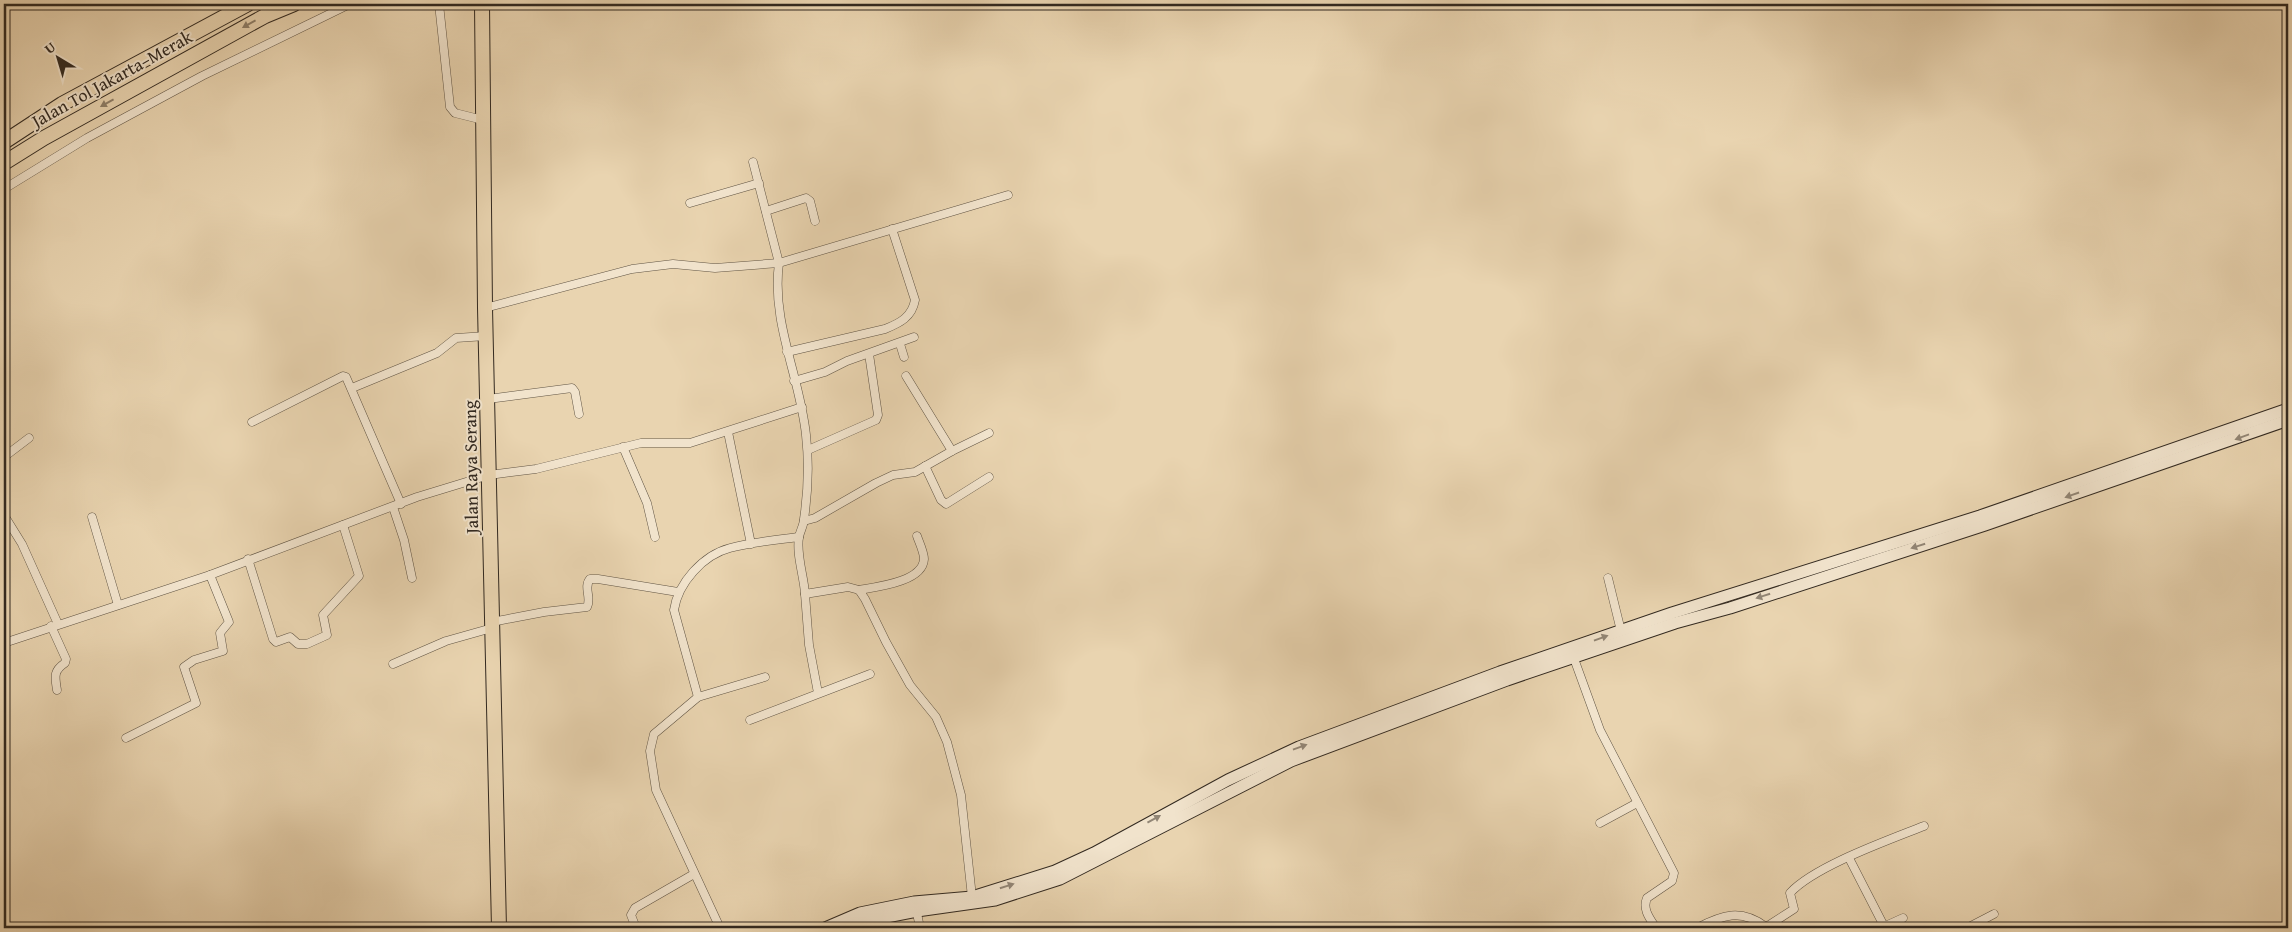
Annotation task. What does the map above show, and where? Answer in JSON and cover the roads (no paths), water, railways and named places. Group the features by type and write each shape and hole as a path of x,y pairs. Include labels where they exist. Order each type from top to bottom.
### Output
{"highway":[{"name":"Jalan Tol Jakarta–Merak","path":"4,142 62,104 248,4"},
{"name":"Jalan Tol Jakarta–Merak","path":"4,164 44,138 214,44 265,16 294,4"},
{"name":"Jalan Raya Serang","path":"482,4 485,308 500,928"}],"street":[{"path":"4,189 87,138 202,76 350,4"},
{"path":"439,4 450,107 455,113 484,120"},
{"path":"752,162 779,263 777,279 780,315 787,352 802,407 808,450 804,521 799,537 809,645 818,693"},
{"path":"690,203 759,183"},
{"path":"485,308 632,269 673,264 715,268 779,263 1008,195"},
{"path":"766,211 806,198 810,201 815,222"},
{"path":"787,352 885,329 899,323 909,315 914,309 915,300 892,230"},
{"path":"352,388 437,353 456,338 486,336"},
{"path":"794,381 825,372 914,337"},
{"path":"900,344 904,357"},
{"path":"808,450 876,420 878,415 869,354"},
{"path":"252,422 343,376 350,381 397,506 412,578"},
{"path":"906,376 952,451"},
{"path":"488,399 572,388 575,392 580,414"},
{"path":"4,643 210,575 248,559 489,475 536,469 623,447 655,442 684,444 728,432 802,407"},
{"path":"832,927 860,912 995,900 1060,879 1290,761 1507,680 1621,631 1672,613 1989,513 2288,410"},
{"path":"847,928 915,907 972,897 1055,872 1214,787 1286,752 1500,672 1730,608 1985,525 2288,420"},
{"path":"728,432 751,544"},
{"path":"804,521 815,518 887,478 904,472 915,472 989,433"},
{"path":"4,457 29,438"},
{"path":"623,447 647,503 655,537"},
{"path":"925,466 940,500 946,504 989,477"},
{"path":"4,515 22,544 55,625 66,662 56,669 57,690"},
{"path":"92,517 118,605"},
{"path":"248,559 273,639 276,642 290,637 298,644 313,642 327,635 322,618 326,610 360,573 343,525"},
{"path":"805,594 848,587 859,590 911,577 922,564 924,558 917,536"},
{"path":"698,697 674,610 678,592 688,577 714,556 729,548 799,537"},
{"path":"126,738 196,703 184,667 186,664 223,651 220,633 229,622 210,575"},
{"path":"1608,578 1621,631"},
{"path":"393,664 446,641 492,625 544,612 587,607 589,601 586,585 590,579 678,592"},
{"path":"859,590 866,598 886,642 910,685 936,717 942,728 961,795 972,897"},
{"path":"1572,653 1600,730 1674,873 1672,882 1647,898 1645,903 1645,908 1656,928"},
{"path":"750,720 870,674"},
{"path":"720,928 656,790 650,751 654,734 698,697 765,677"},
{"path":"1600,824 1638,803"},
{"path":"1697,928 1720,917 1746,915 1756,919 1765,928 1794,909 1790,896 1794,889 1816,874 1924,826"},
{"path":"1849,858 1883,928 1903,918"},
{"path":"636,928 631,915 635,908 694,874"},
{"path":"915,907 920,928"},
{"path":"1967,928 1994,914"}]}
